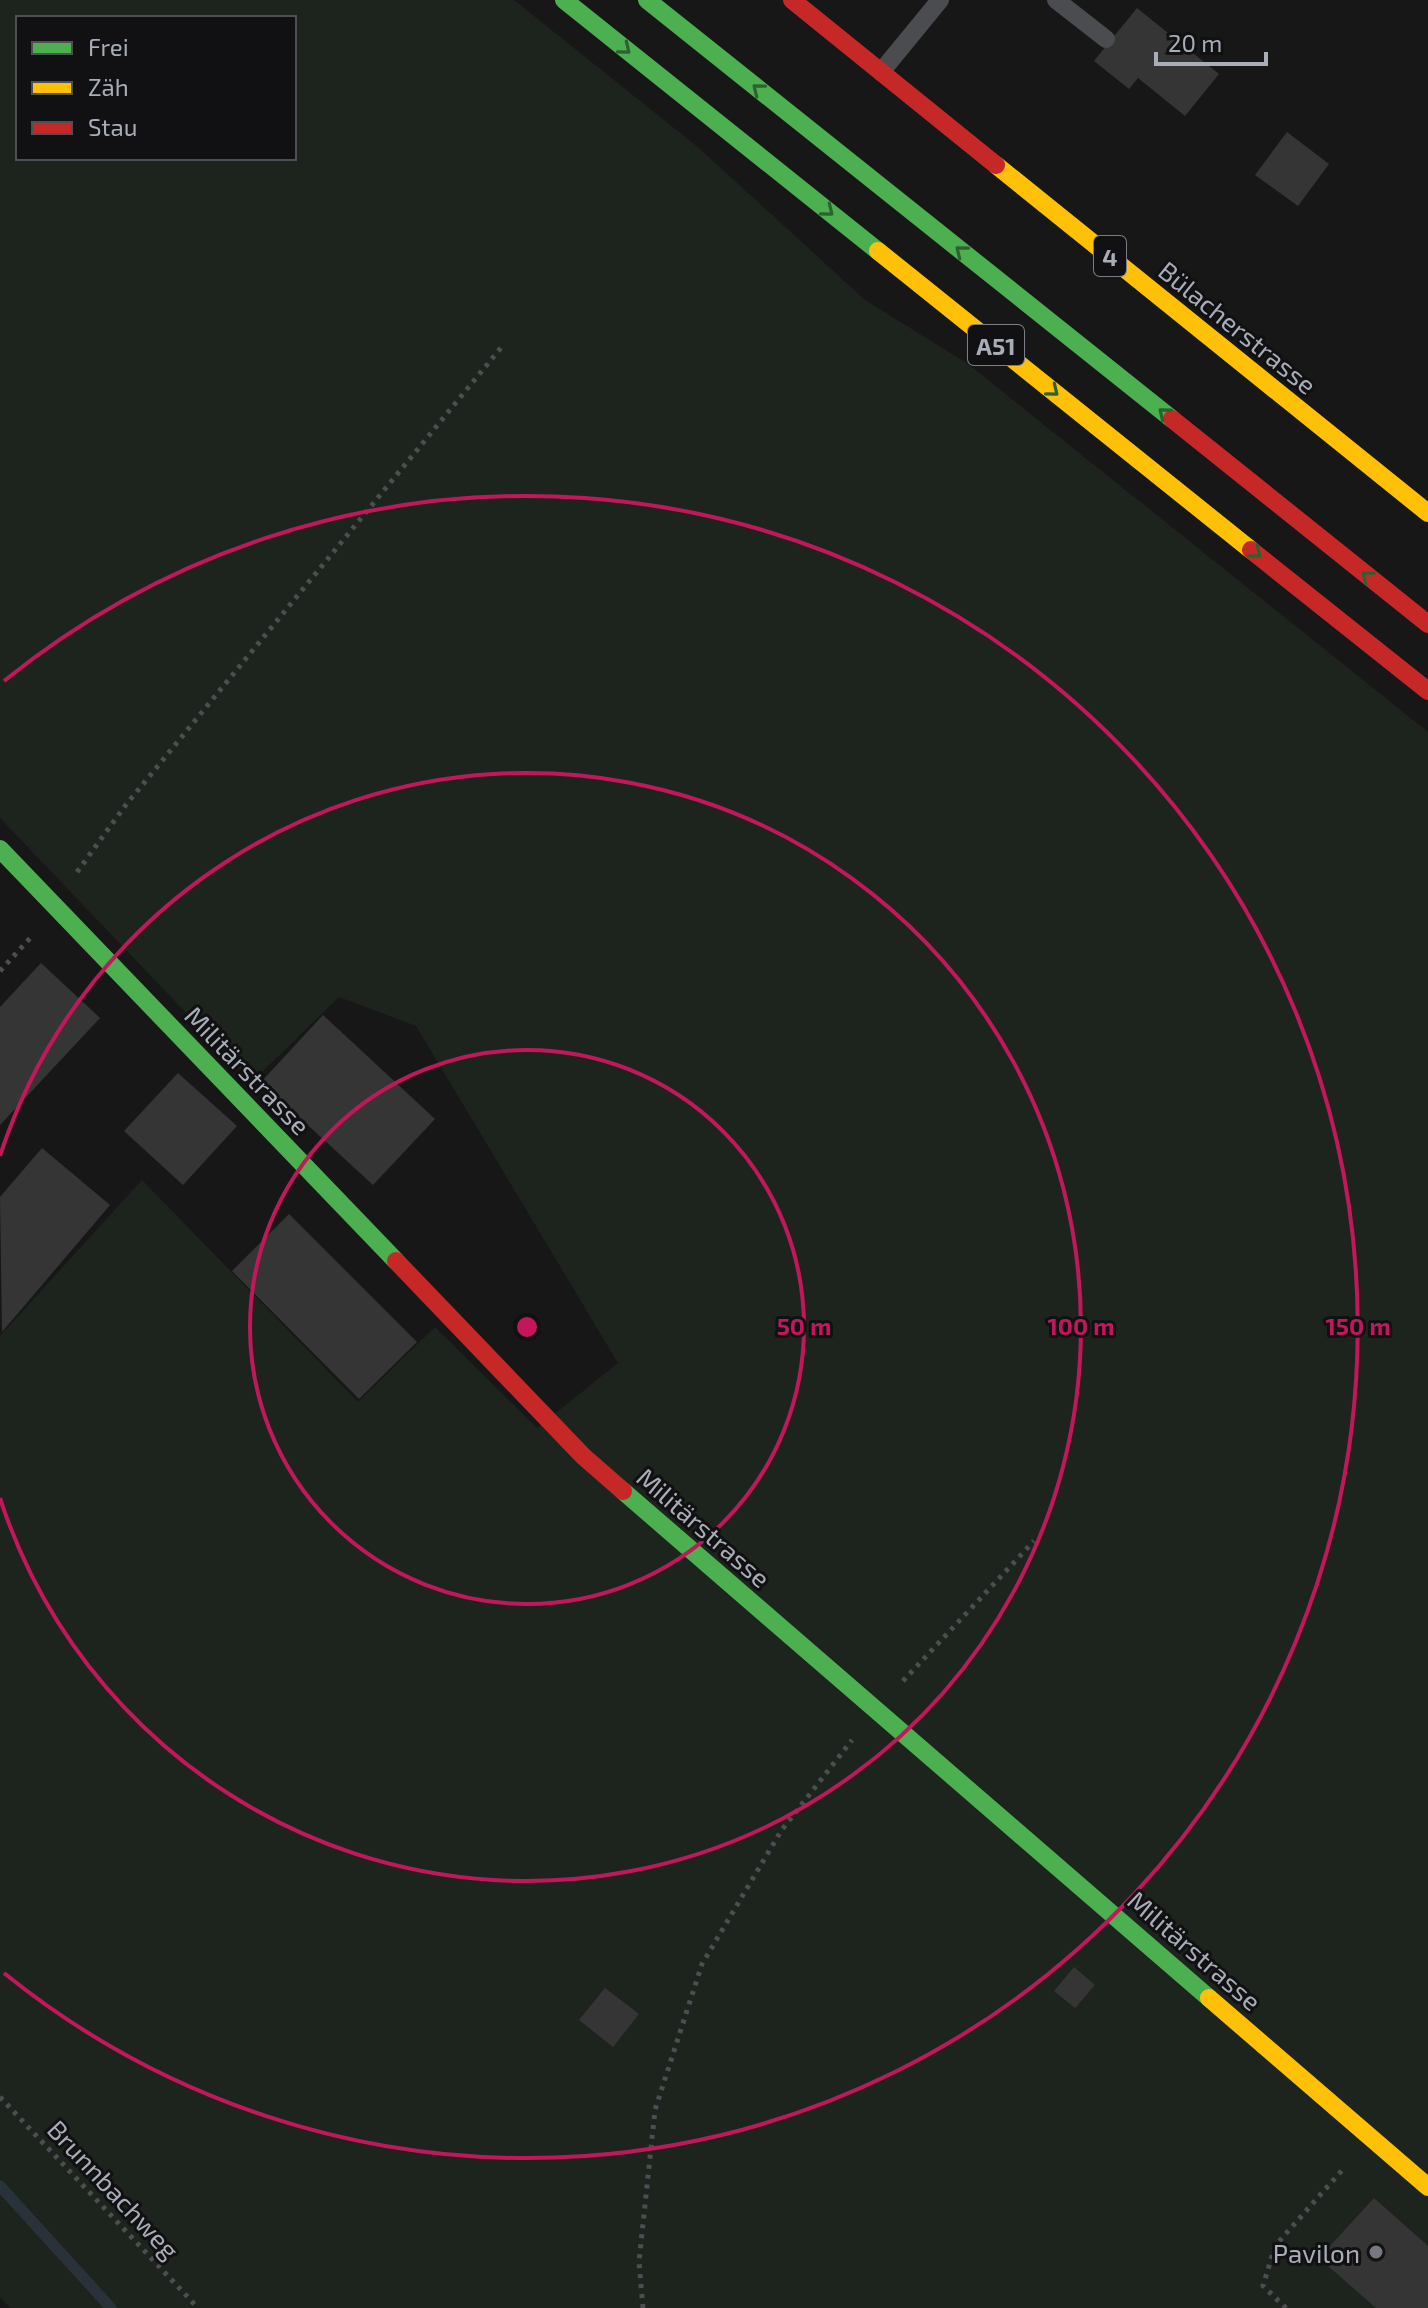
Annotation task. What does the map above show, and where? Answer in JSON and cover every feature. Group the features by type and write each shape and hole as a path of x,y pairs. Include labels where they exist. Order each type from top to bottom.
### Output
{"main road":[{"name":"A51","path":"564,0 1428,691"},
{"name":"A51","path":"647,0 1428,624"},
{"name":"Bülacherstrasse","path":"792,0 1428,513"},
{"name":"Militärstrasse","path":"0,849 583,1456 1428,2187"}],"lane":[{"path":"881,72 940,0"},
{"path":"1056,0 1106,39"}],"path":[{"path":"53,906 125,806 504,344"},
{"path":"643,2308 639,2262 655,2110 702,1964 781,1831 876,1710 1034,1541"},
{"name":"Brunnbachweg","path":"0,2097 198,2308"},
{"path":"1286,2308 1263,2286 1275,2246 1371,2137"}],"shaded area":[{"path":"0,0 514,0 699,148 865,300 968,364 1428,732 1428,2308 10,2308 0,2297 0,1336 142,1180 358,1402 435,1327 537,1428 618,1363 416,1026 339,997 252,1082 0,818"}],"building":[{"path":"1137,8 1219,74 1185,116 1138,78 1129,89 1094,61"},
{"path":"1287,132 1329,164 1298,206 1255,175"},
{"path":"41,963 100,1018 0,1125 0,1007"},
{"path":"323,1015 435,1119 373,1185 261,1082"},
{"path":"178,1073 237,1126 183,1185 124,1131"},
{"path":"42,1148 110,1205 2,1332 0,1197"},
{"path":"289,1214 417,1342 359,1399 232,1271"},
{"path":"1074,1967 1095,1985 1075,2008 1054,1991"},
{"path":"605,1988 639,2014 613,2047 579,2020"},
{"name":"Pavilon","path":"1374,2198 1428,2246 1428,2308 1376,2308 1319,2258"}],"waterway":[{"path":"0,2186 111,2308"}],"traffic: fast":[{"path":"564,0 878,251"},
{"path":"647,0 1172,419"},
{"path":"0,849 396,1261"},
{"path":"623,1491 1209,1998"}],"traffic: slow":[{"path":"996,165 1428,513"},
{"path":"878,251 1251,550"},
{"path":"1209,1998 1428,2187"}],"traffic: jam":[{"path":"792,0 996,165"},
{"path":"1172,419 1428,624"},
{"path":"1251,550 1428,691"},
{"path":"396,1261 583,1456 623,1491"}],"place":[{"name":"Pavilon","path":"1376,2252"}]}
